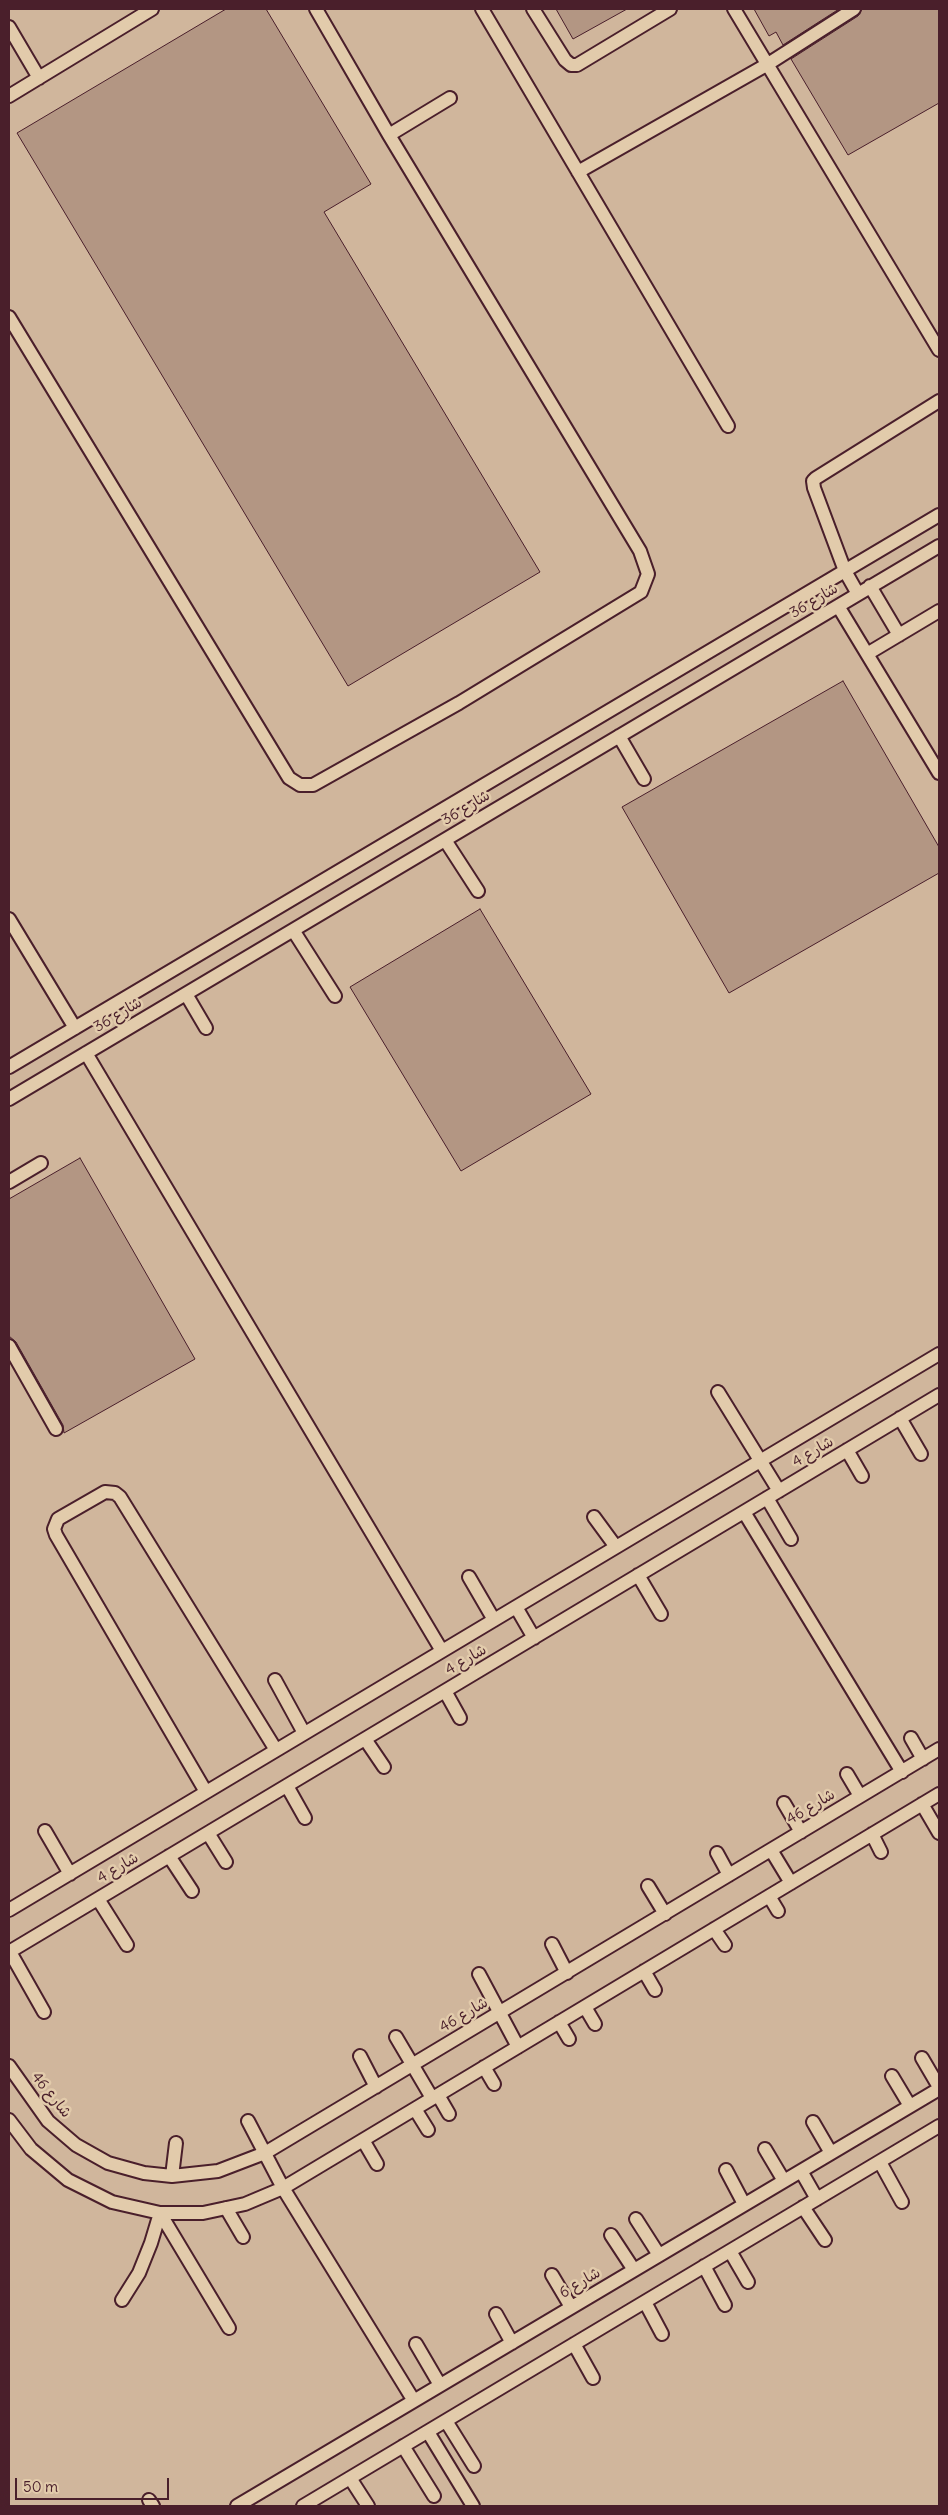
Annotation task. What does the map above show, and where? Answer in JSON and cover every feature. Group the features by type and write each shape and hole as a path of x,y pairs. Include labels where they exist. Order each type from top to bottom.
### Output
{"lane":[{"path":"9,96 152,9"},
{"path":"9,317 289,778 300,785 313,785 460,703 641,592 648,574 640,551 389,135 316,9"},
{"path":"482,9 728,426"},
{"path":"533,9 565,60 571,64 578,64 670,9"},
{"path":"734,9 939,350"},
{"path":"578,172 768,64 854,9"},
{"path":"9,27 39,78"},
{"path":"389,135 450,98"},
{"path":"858,594 845,571 813,481 939,401"},
{"name":"شارع 36","path":"9,1067 939,515"},
{"name":"شارع 36","path":"9,1099 939,546"},
{"path":"870,586 899,635"},
{"path":"838,606 939,773"},
{"path":"867,654 939,612"},
{"path":"619,736 644,779"},
{"path":"445,840 478,891"},
{"path":"9,919 75,1028"},
{"path":"293,930 335,996"},
{"path":"186,994 206,1028"},
{"path":"86,1053 442,1651"},
{"path":"9,1182 41,1163"},
{"path":"9,1346 56,1429"},
{"name":"شارع 4","path":"9,1910 939,1354"},
{"path":"718,1392 779,1491"},
{"name":"شارع 4","path":"9,1952 939,1395"},
{"path":"900,1418 921,1454"},
{"path":"847,1450 862,1476"},
{"path":"206,1792 56,1535 54,1529 58,1519 105,1492 115,1493 120,1497 276,1750"},
{"path":"767,1498 791,1540"},
{"path":"744,1512 902,1772"},
{"path":"594,1518 616,1547"},
{"path":"638,1575 661,1614"},
{"path":"469,1577 494,1620"},
{"path":"516,1607 534,1638"},
{"path":"275,1680 304,1733"},
{"path":"445,1691 460,1718"},
{"path":"911,1738 923,1759"},
{"path":"365,1739 384,1767"},
{"name":"شارع 46","path":"9,2066 48,2121 76,2145 108,2163 144,2173 172,2176 218,2170 265,2153 939,1749"},
{"path":"847,1774 860,1796"},
{"path":"287,1786 305,1818"},
{"path":"9,2120 30,2149 68,2180 112,2202 160,2213 203,2213 244,2204 284,2188 939,1794"},
{"path":"784,1804 801,1832"},
{"path":"922,1804 939,1833"},
{"path":"45,1831 70,1874"},
{"path":"208,1833 226,1862"},
{"path":"872,1834 881,1852"},
{"path":"771,1850 791,1883"},
{"path":"717,1853 729,1875"},
{"path":"169,1856 192,1892"},
{"path":"648,1886 665,1914"},
{"path":"769,1896 778,1912"},
{"path":"98,1899 127,1946"},
{"path":"714,1929 725,1946"},
{"path":"552,1944 567,1973"},
{"path":"9,1952 44,2012"},
{"path":"644,1971 654,1990"},
{"path":"479,1974 518,2047"},
{"path":"585,2007 595,2024"},
{"path":"560,2022 569,2039"},
{"path":"396,2037 412,2065 449,2114"},
{"path":"360,2056 376,2087"},
{"path":"922,2058 939,2088"},
{"path":"484,2067 494,2084"},
{"path":"892,2076 910,2106"},
{"name":"شارع 6","path":"237,2506 939,2088"},
{"path":"415,2109 428,2130"},
{"path":"248,2121 284,2188 414,2401"},
{"path":"813,2122 831,2153"},
{"path":"302,2506 939,2126"},
{"path":"363,2140 377,2164"},
{"path":"172,2176 176,2143"},
{"path":"765,2149 784,2181"},
{"path":"880,2162 902,2202"},
{"path":"726,2170 744,2204"},
{"path":"801,2171 817,2199"},
{"path":"226,2208 243,2237"},
{"path":"803,2208 825,2240"},
{"path":"122,2300 139,2272 151,2243 160,2213"},
{"path":"160,2213 229,2328"},
{"path":"636,2219 659,2255"},
{"path":"611,2235 634,2270"},
{"path":"730,2251 748,2282"},
{"path":"704,2266 725,2305"},
{"path":"552,2275 571,2307"},
{"path":"645,2302 662,2334"},
{"path":"496,2314 512,2342"},
{"path":"416,2344 440,2385"},
{"path":"574,2344 593,2378"},
{"path":"446,2421 474,2466"},
{"path":"428,2432 473,2506"},
{"path":"403,2446 434,2496"},
{"path":"350,2478 368,2506"}],"shaded area":[{"path":"9,9 939,9 939,2506 9,2506"}],"building":[{"path":"226,9 266,9 371,184 324,212 540,572 348,686 17,133"},
{"path":"556,9 627,9 573,39"},
{"path":"754,9 839,9 783,45 776,32 769,36"},
{"path":"862,9 939,9 939,103 848,155 791,59 858,16"},
{"path":"843,681 939,847 939,873 729,993 622,807"},
{"path":"480,909 591,1094 461,1171 350,987"},
{"path":"80,1158 195,1359 64,1433 63,1425 16,1342 9,1336 9,1199"}]}
